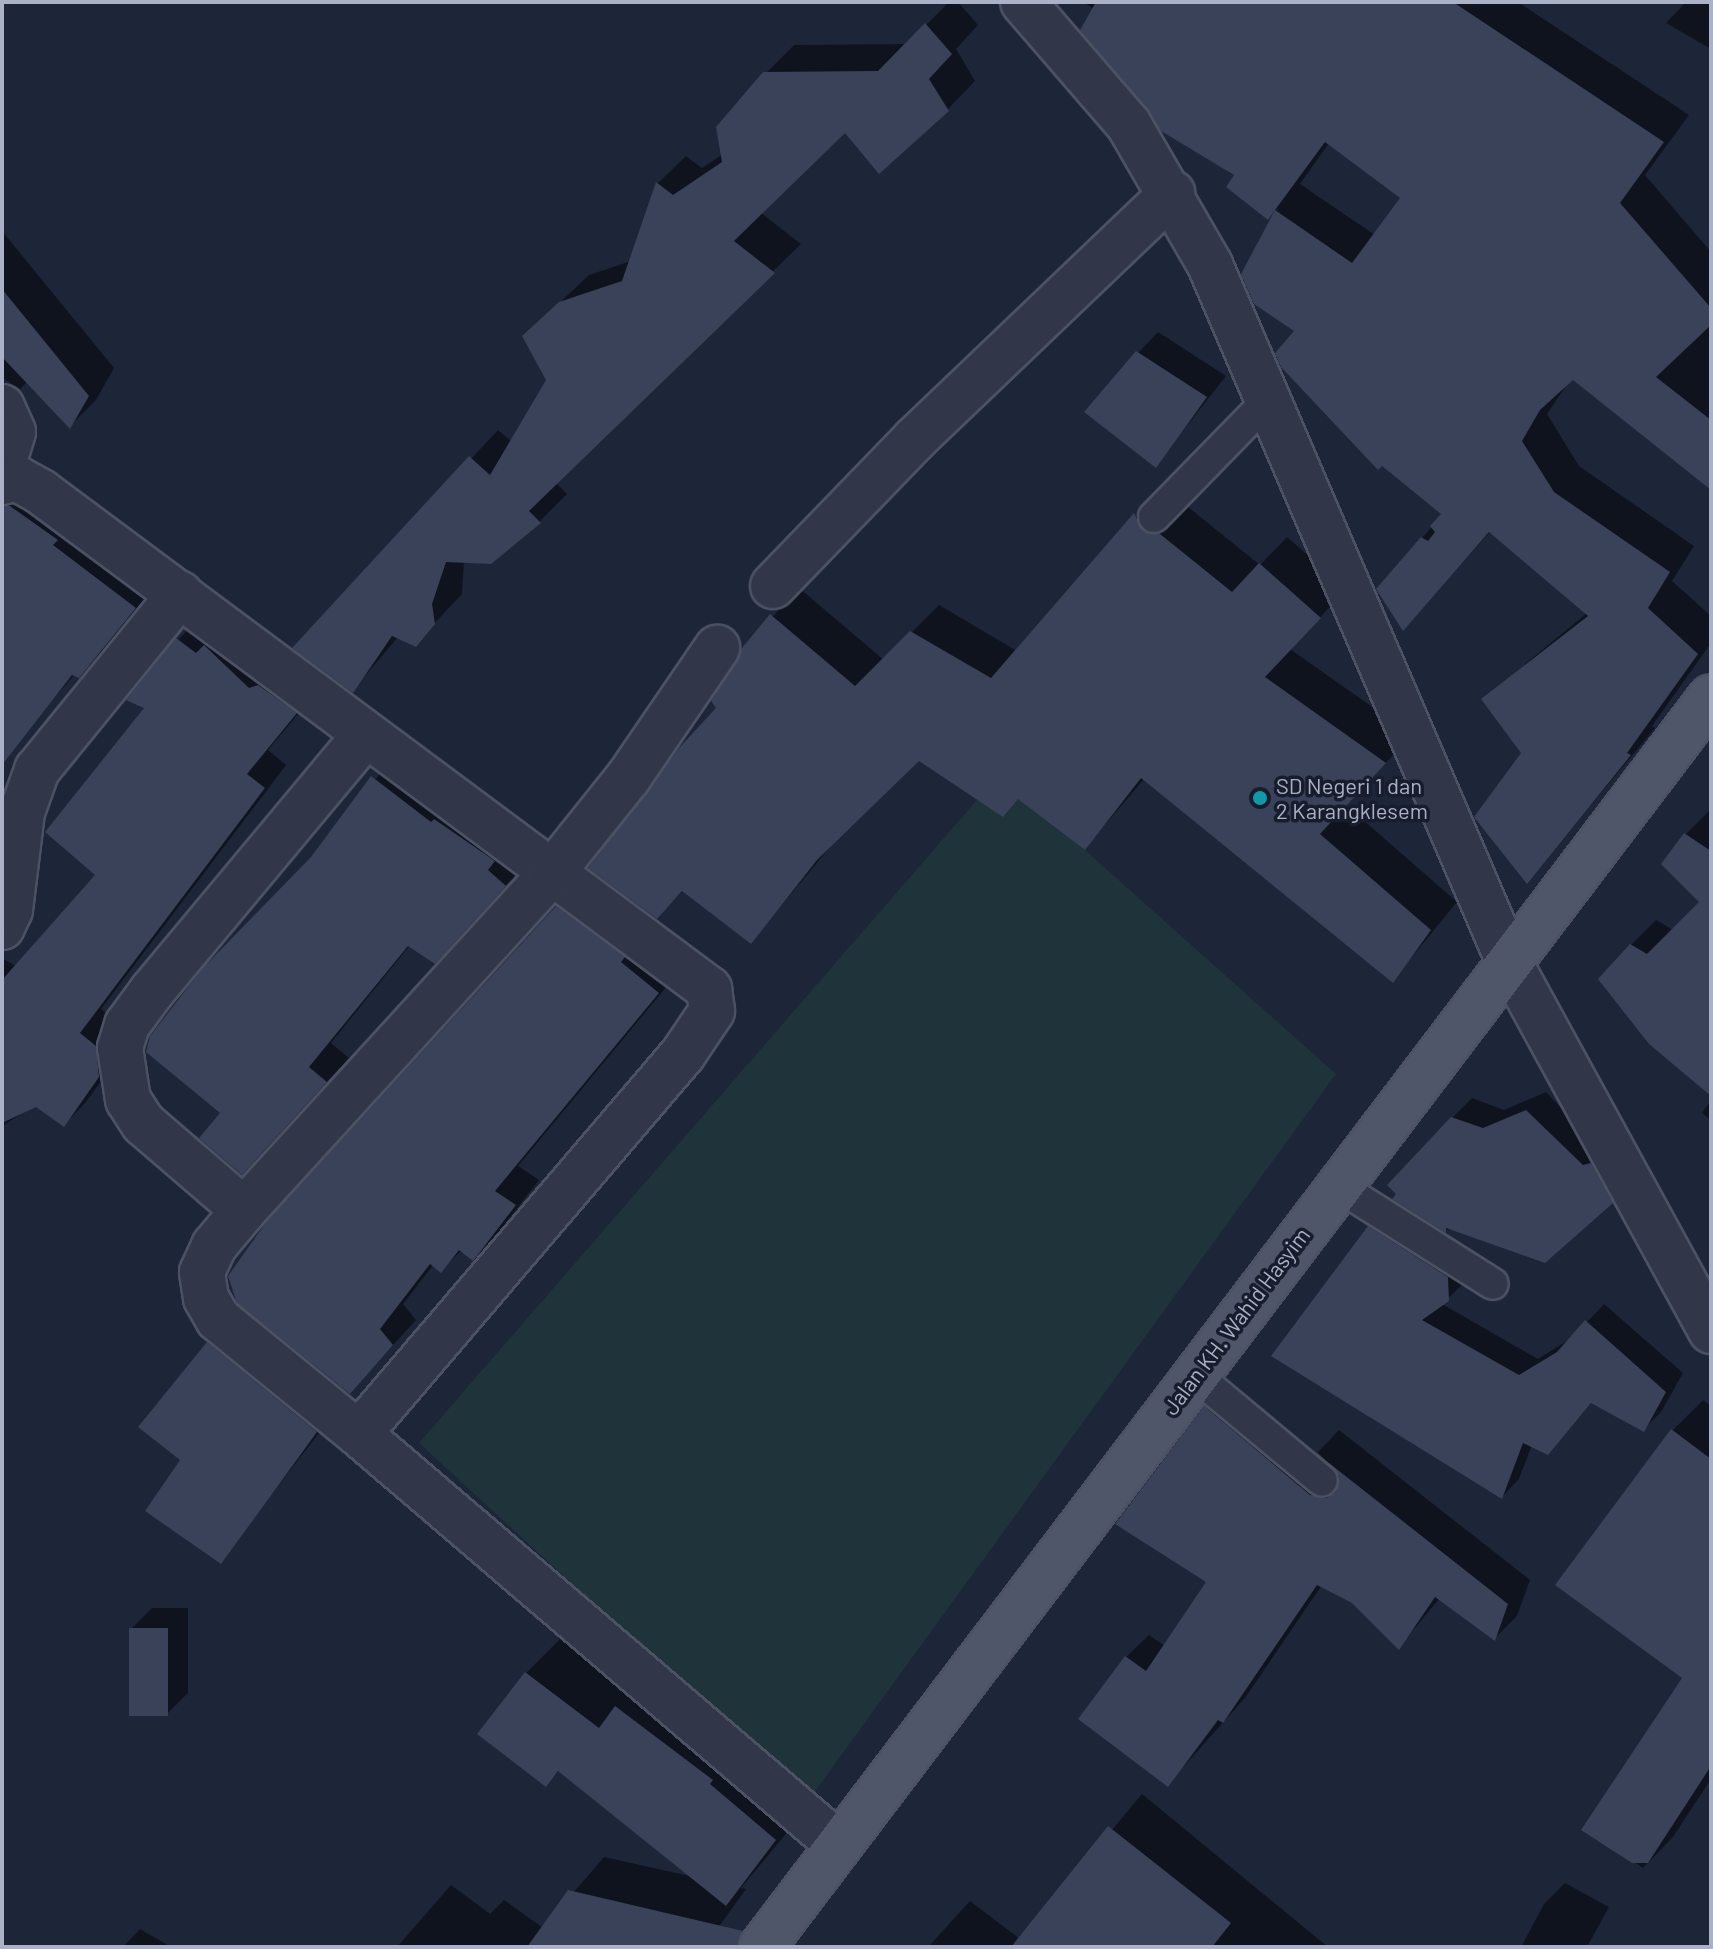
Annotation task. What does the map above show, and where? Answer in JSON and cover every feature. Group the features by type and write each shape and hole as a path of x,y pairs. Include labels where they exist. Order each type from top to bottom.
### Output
{"main road":[{"name":"Jalan KH. Wahid Hasyim","path":"762,1947 1508,960 1711,697"}],"street":[{"path":"1023,2 1129,125 1172,193 1210,265 1508,960 1692,1265 1711,1331"},
{"path":"773,586 915,439 1172,193"},
{"path":"2,407 13,432 2,467"},
{"path":"2,482 16,478 41,492 180,594 364,737 551,874 694,973 709,989 712,1011 683,1054 359,1434"},
{"path":"2,927 10,910 22,812 37,770 180,594"},
{"path":"717,648 628,778 551,874 244,1210 214,1246 202,1272 206,1298 218,1319 359,1434 839,1845"},
{"path":"244,1210 143,1123 128,1100 120,1048 127,1025 152,991 364,737"}],"lane":[{"path":"1154,517 1268,400"},
{"path":"1338,1186 1493,1284"},
{"path":"1195,1375 1322,1481"}],"shaded area":[{"path":"996,778 1085,850 1336,1074 808,1801 419,1443"}],"building":[{"path":"1096,2 1453,2 1664,142 1620,203 1711,308 1711,325 1656,377 1711,420 1711,490 1573,380 1540,410 1522,441 1554,492 1670,572 1648,608 1698,654 1627,753 1631,755 1527,884 1474,817 1521,753 1481,699 1588,616 1489,532 1403,631 1376,589 1421,537 1428,541 1435,532 1430,526 1441,514 1382,466 1378,470 1281,367 1275,353 1294,331 1254,304 1241,274 1275,210 1268,220 1226,187 1234,175 1161,131 1080,30","holes":["1325,142 1400,198 1352,263 1275,210"]},
{"path":"925,23 952,54 929,79 949,111 879,174 845,133 734,241 775,273 529,511 541,523 491,564 446,562 432,604 435,624 416,647 392,636 353,693 292,648 469,456 490,475 546,380 522,336 559,302 622,281 656,182 673,195 722,162 716,127 763,72 878,71"},
{"path":"2,289 89,396 70,429 2,357"},
{"path":"1136,351 1207,397 1156,468 1084,412"},
{"path":"2,506 10,506 58,540 53,545 136,608 79,678 72,675 2,765"},
{"path":"1134,513 1142,530 1160,534 1232,592 1259,563 1321,618 1265,677 1386,763 1320,834 1431,930 1393,983 1141,778 1085,850 1018,799 1003,817 919,761 817,860 751,944 682,891 657,919 588,868 679,748 716,708 711,701 742,648 770,614 855,686 910,631 991,678"},
{"path":"176,638 196,653 204,645 249,688 258,685 297,713 247,774 265,788 80,1033 96,1046 99,1077 64,1127 36,1107 2,1123 2,980 95,875 45,832 144,708 126,700"},
{"path":"371,776 431,822 434,819 495,861 488,870 506,886 435,964 408,946 309,1067 327,1082 242,1175 199,1138 220,1113 146,1052 150,1036 203,968 311,857"},
{"path":"1684,833 1711,851 1711,1096 1649,1044 1598,979 1630,944 1647,954 1699,902 1661,864"},
{"path":"556,906 625,957 621,962 659,993 495,1191 516,1205 473,1261 459,1250 441,1273 430,1264 380,1329 393,1345 350,1394 237,1303 228,1276 267,1221"},
{"path":"1526,1110 1583,1165 1591,1163 1613,1203 1545,1263 1446,1228 1446,1233 1392,1199 1396,1194 1387,1185 1451,1117 1483,1128"},
{"path":"1368,1226 1448,1277 1449,1301 1422,1320 1519,1375 1557,1352 1585,1320 1666,1392 1644,1432 1591,1403 1548,1455 1523,1443 1502,1499 1271,1356"},
{"path":"207,1342 317,1432 221,1564 145,1511 180,1460 138,1427"},
{"path":"1204,1406 1310,1495 1327,1498 1336,1492 1339,1476 1315,1452 1508,1604 1495,1641 1435,1597 1399,1650 1352,1603 1317,1585 1223,1723 1218,1720 1168,1787 1078,1719 1125,1656 1146,1671 1206,1582 1115,1524"},
{"path":"1671,1429 1711,1459 1711,1766 1648,1863 1632,1863 1581,1830 1682,1678 1555,1585"},
{"path":"129,1628 168,1628 168,1716 129,1716"},
{"path":"525,1672 599,1728 615,1706 713,1780 710,1784 776,1840 726,1906 558,1771 546,1787 477,1734"},
{"path":"1108,1826 1231,1923 1212,1947 1011,1947"},
{"path":"568,1890 743,1931 738,1947 527,1947"}],"place":[{"name":"SD Negeri 1 dan 2 Karangklesem","path":"1260,798"}]}
